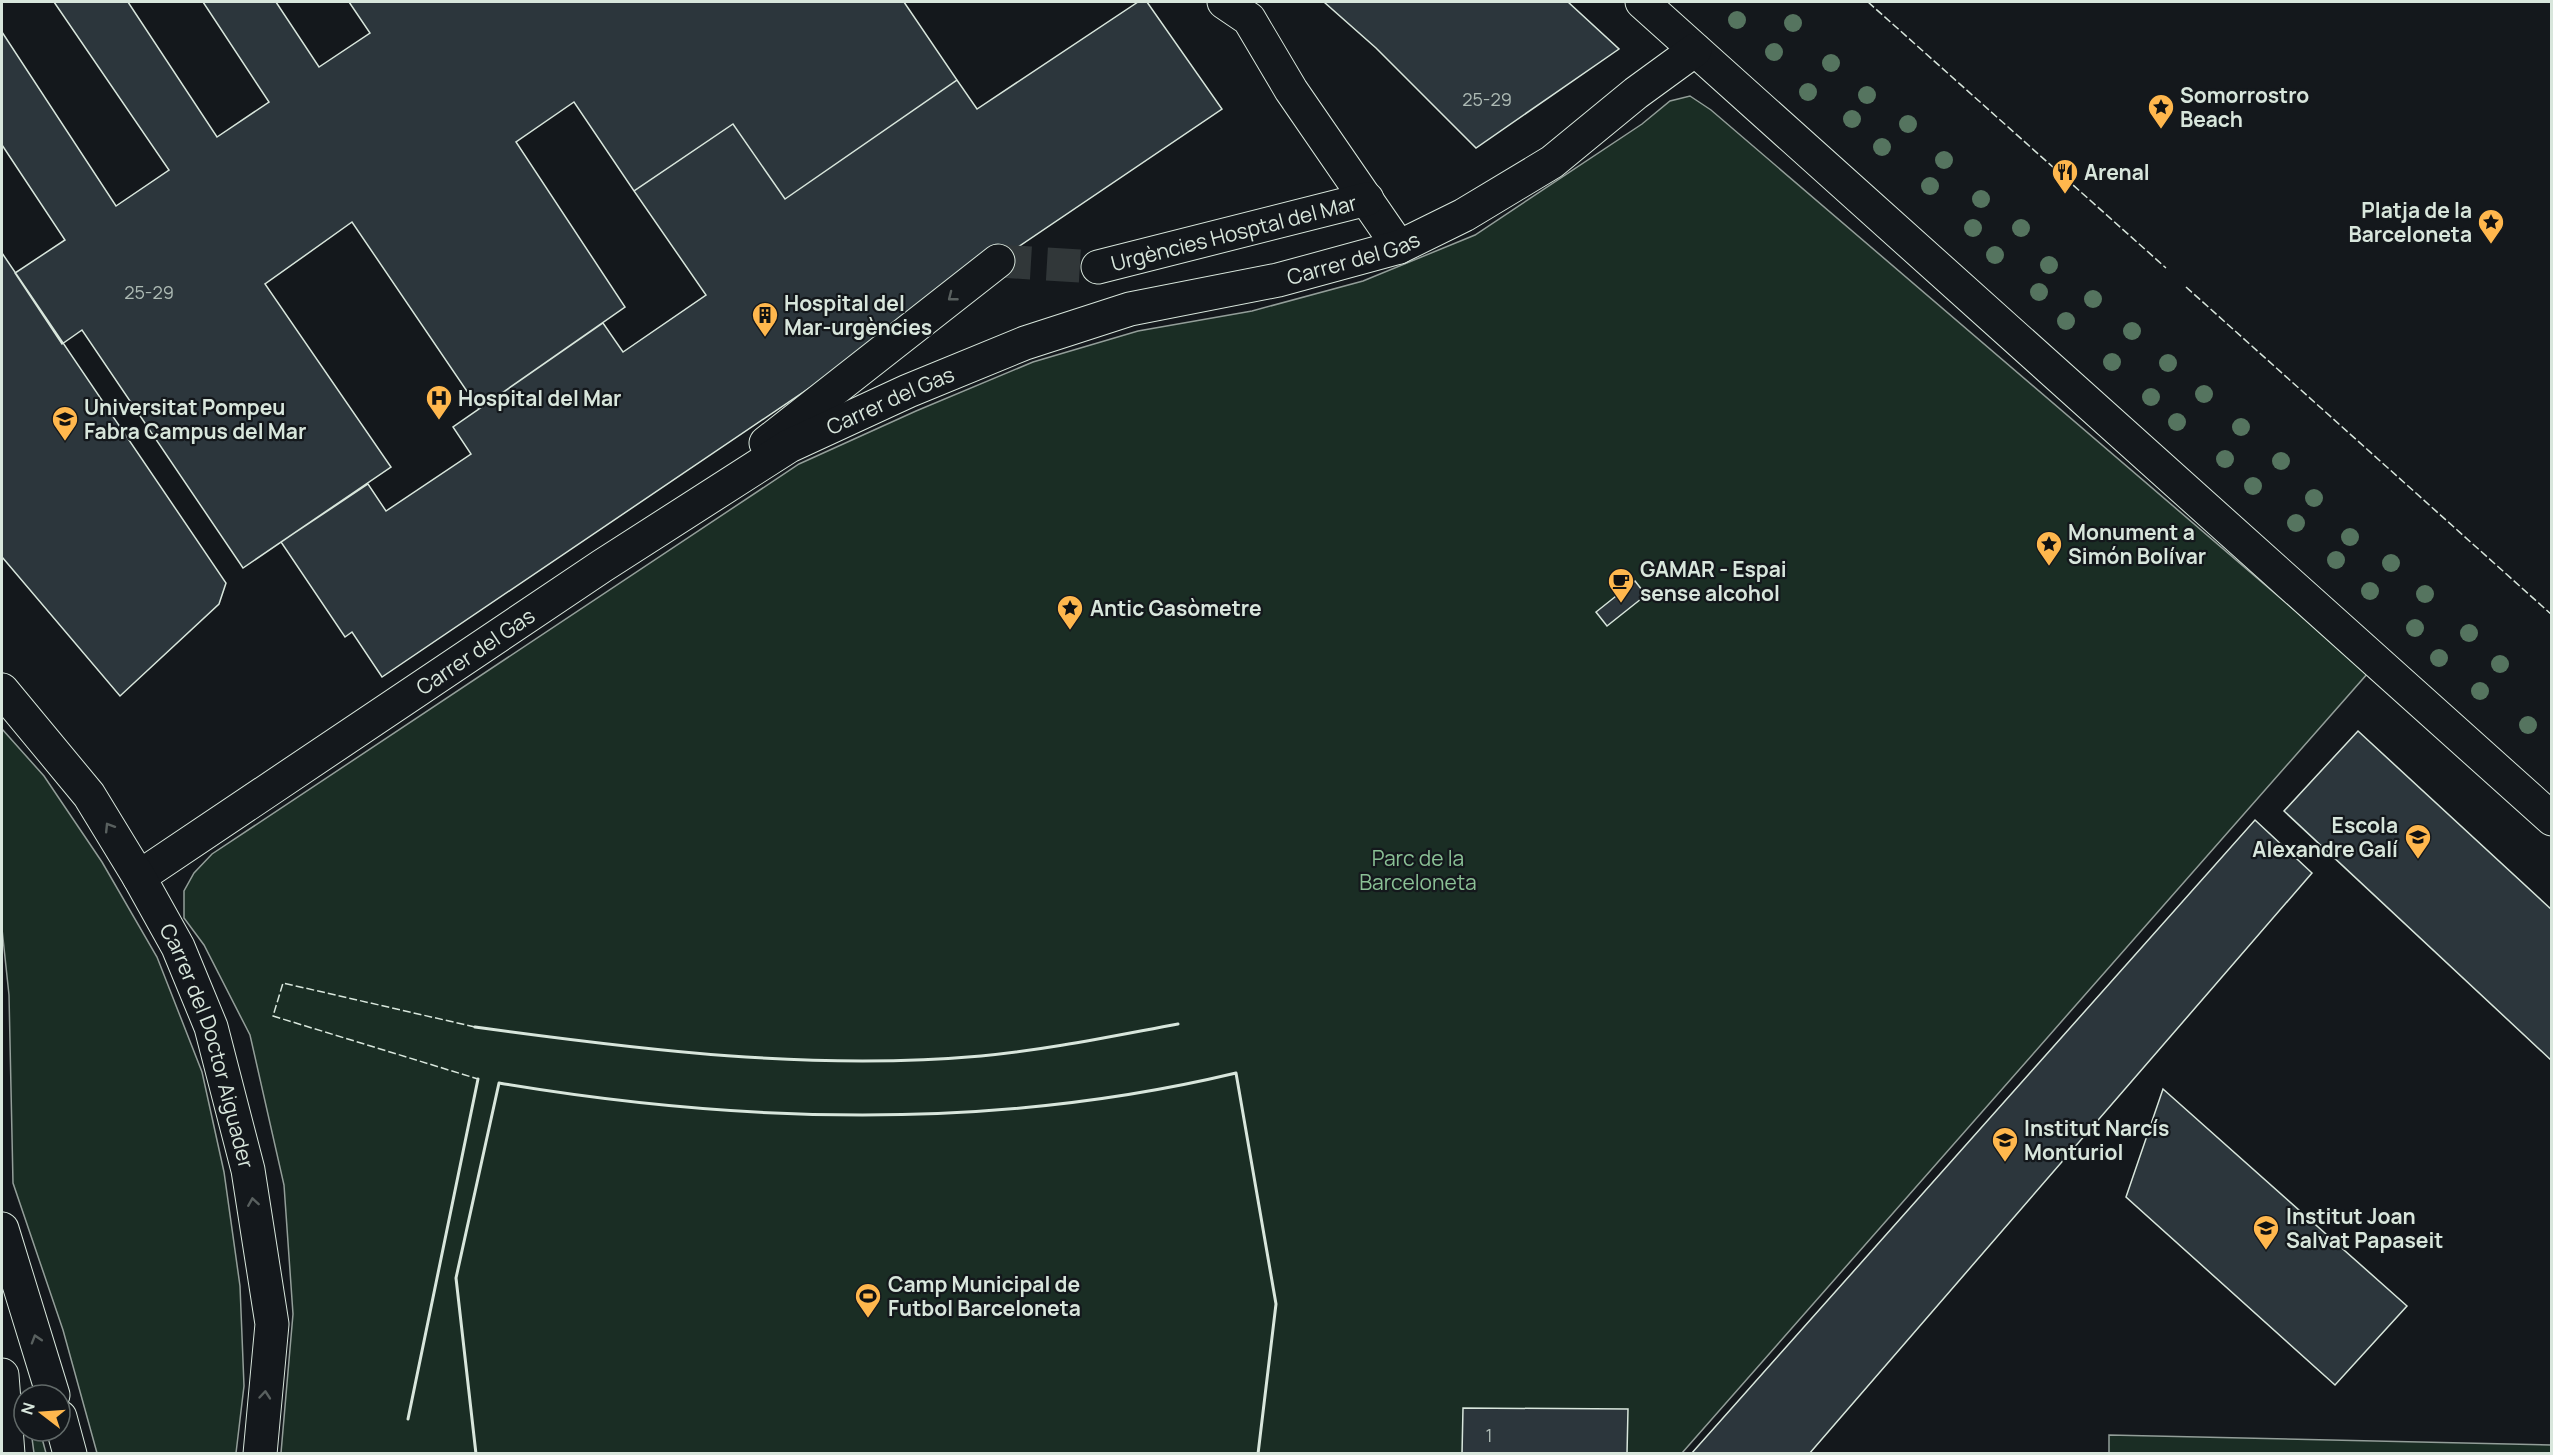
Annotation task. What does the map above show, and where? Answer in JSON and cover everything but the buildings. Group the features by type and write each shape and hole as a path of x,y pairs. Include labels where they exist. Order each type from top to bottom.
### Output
{"main road":[{"path":"1224,2 1249,19 1291,90 1399,247"},
{"path":"1642,2 2552,819"},
{"name":"Carrer del Gas","path":"139,877 633,545 789,446 908,391 1025,343 1130,309 1278,280 1399,247 1464,215 1552,162 1636,93 1695,50"},
{"name":"Urgències Hosptal del Mar","path":"1098,267 1367,199"},
{"path":"633,545 998,261"},
{"name":"Carrer del Doctor Aiguader","path":"2,690 89,795 178,947 211,1027 248,1170 272,1324 260,1454"},
{"path":"2,1229 49,1383"},
{"path":"2,1375 8,1454"}],"green space":[{"name":"Parc de la Barceloneta","path":"1690,96 1711,110 2368,673 1682,1453 281,1453 293,1314 284,1185 250,1035 204,945 184,918 184,891 194,873 212,854 799,464 916,411 1033,362 1138,331 1252,311 1363,281 1475,235 1642,124 1670,101"},
{"path":"2,729 44,776 102,862 157,957 202,1072 224,1172 240,1286 244,1386 236,1453 97,1453 63,1330 13,1183 9,995 2,929"},
{"path":"2109,1435 2551,1445 2552,1453 2109,1454"},
{"path":"33,1443 43,1443 46,1453 34,1453"}],"tunnel":[{"path":"998,261 1098,267"}],"fence":[{"path":"1868,2 2166,268"},
{"path":"2186,287 2552,615"},
{"path":"475,1027 283,983 273,1016 478,1079"}],"wall":[{"path":"475,1027 728,1056 854,1061 981,1056 1080,1042 1178,1024"},
{"path":"476,1454 456,1278 499,1083 591,1097 683,1107 776,1113 868,1115 961,1112 1053,1105 1145,1092 1236,1073 1276,1304 1258,1454"},
{"path":"408,1419 478,1079"}],"place":[{"name":"Somorrostro Beach","path":"2161,130"},
{"name":"Arenal","path":"2065,195"},
{"name":"Platja de la Barceloneta","path":"2491,245"},
{"name":"Hospital del Mar-urgències","path":"765,338"},
{"name":"Hospital del Mar","path":"439,421"},
{"name":"Universitat Pompeu Fabra Campus del Mar","path":"65,442"},
{"name":"Monument a Simón Bolívar","path":"2049,567"},
{"name":"GAMAR - Espai sense alcohol","path":"1621,604"},
{"name":"Antic Gasòmetre","path":"1070,631"},
{"name":"Escola Alexandre Galí","path":"2418,860"},
{"name":"Institut Narcís Monturiol","path":"2005,1163"},
{"name":"Institut Joan Salvat Papaseit","path":"2266,1251"},
{"name":"Camp Municipal de Futbol Barceloneta","path":"868,1319"}]}
